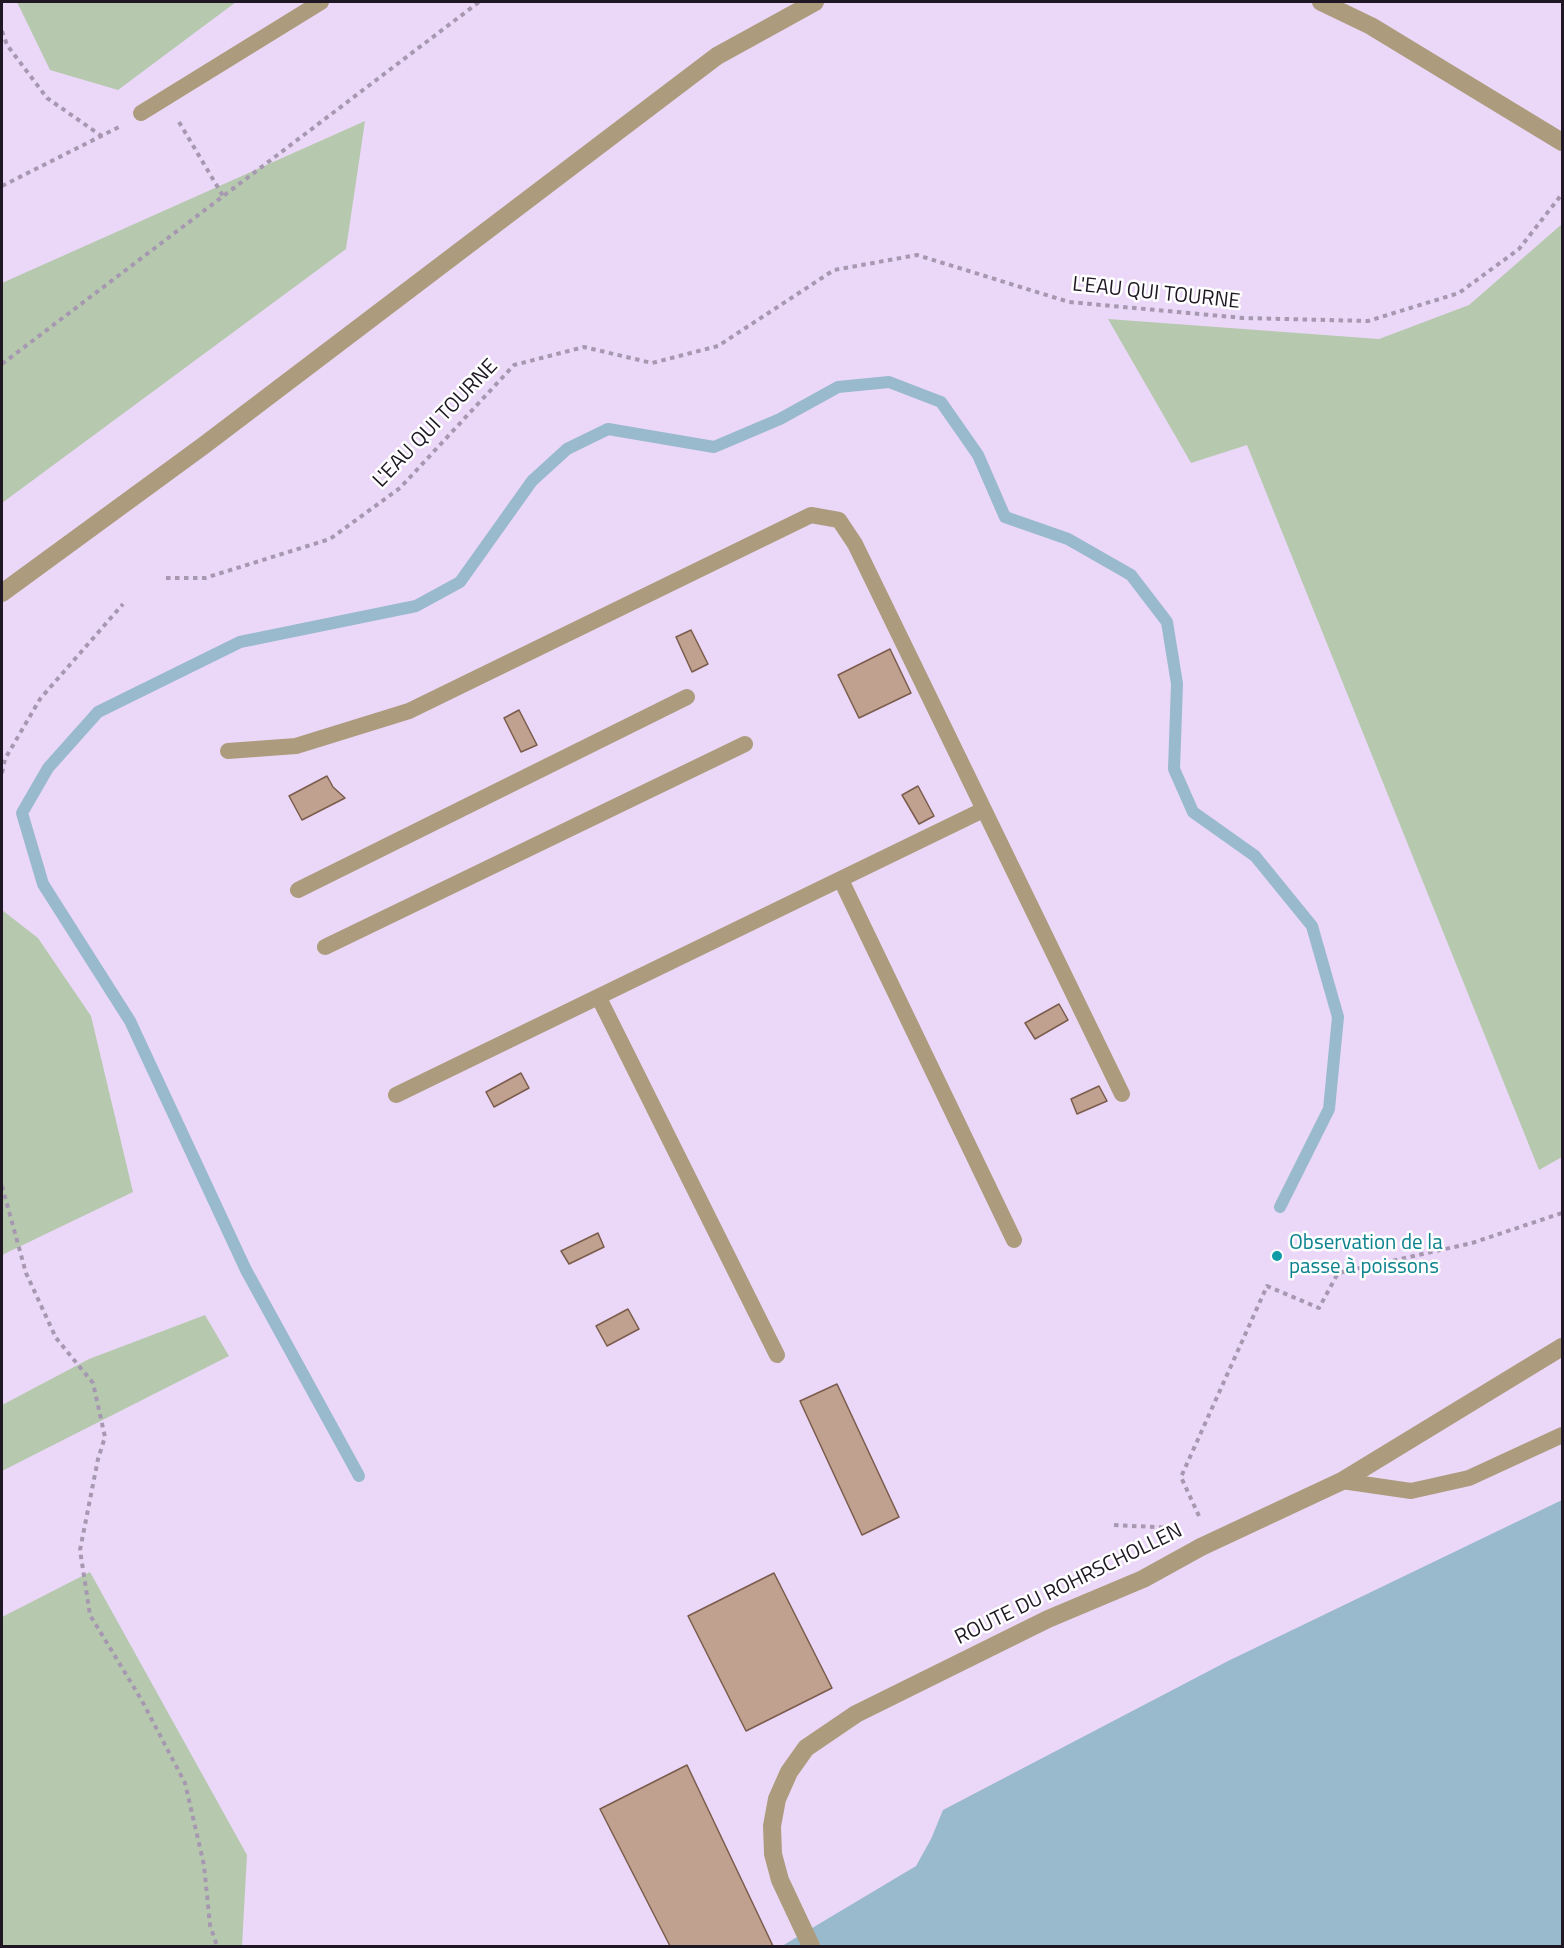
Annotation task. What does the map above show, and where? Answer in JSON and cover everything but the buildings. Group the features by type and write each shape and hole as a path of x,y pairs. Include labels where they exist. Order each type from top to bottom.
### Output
{"street":[{"path":"2,593 202,446 717,56 815,2"},
{"path":"1321,2 1371,26 1563,142"},
{"name":"ROUTE DU ROHRSCHOLLEN","path":"811,1947 789,1899 773,1854 771,1826 777,1799 789,1772 806,1748 856,1714 1048,1619 1143,1579 1201,1547 1342,1481 1563,1347"}],"lane":[{"path":"141,113 321,2"},
{"path":"228,751 296,746 409,711 811,515 839,520 855,544 1122,1094"},
{"path":"298,890 687,697"},
{"path":"325,947 745,744"},
{"path":"396,1095 983,810"},
{"path":"841,880 1014,1240"},
{"path":"599,998 777,1355"},
{"path":"1342,1481 1411,1491 1469,1478 1563,1434"}],"path":[{"path":"2,364 479,2"},
{"path":"2,31 7,45 47,98 103,137"},
{"path":"165,98 223,196"},
{"path":"2,186 103,137 141,113"},
{"name":"L'EAU QUI TOURNE","path":"166,578 205,578 330,539 400,488 514,365 584,347 652,363 718,346 834,270 917,255 1069,302 1243,318 1368,321 1459,293 1519,249 1563,194"},
{"path":"2,773 4,759 40,699 123,604"},
{"path":"2,1186 26,1273 56,1338 93,1383 105,1437 98,1459 80,1550 90,1615 141,1699 185,1783 204,1865 210,1925 217,1947"},
{"path":"1202,1521 1181,1476 1267,1286 1319,1308 1338,1273 1472,1243 1563,1213"},
{"path":"1114,1525 1184,1528"}],"green space":[{"path":"17,2 236,2 118,90 50,70"},
{"path":"365,121 346,249 2,503 2,283"},
{"path":"1562,224 1562,1157 1539,1170 1247,445 1191,463 1108,319 1379,339 1469,305"},
{"path":"2,910 38,938 91,1016 133,1192 2,1255"},
{"path":"205,1315 229,1356 2,1471 2,1405 89,1359"},
{"path":"90,1572 247,1855 242,1946 2,1946 2,1617"}],"water":[{"path":"1562,1500 1562,1946 782,1946 916,1866 943,1810 1228,1661"}],"waterway":[{"path":"359,1476 246,1270 130,1021 43,884 22,813 48,768 98,712 240,642 416,606 460,582 532,481 567,449 608,429 714,447 780,419 838,387 889,382 941,402 978,455 1005,517 1068,539 1131,575 1167,622 1177,684 1174,769 1193,812 1255,856 1312,926 1338,1017 1329,1109 1280,1207"}],"place":[{"name":"Observation de la passe à poissons","path":"1277,1256"}]}
